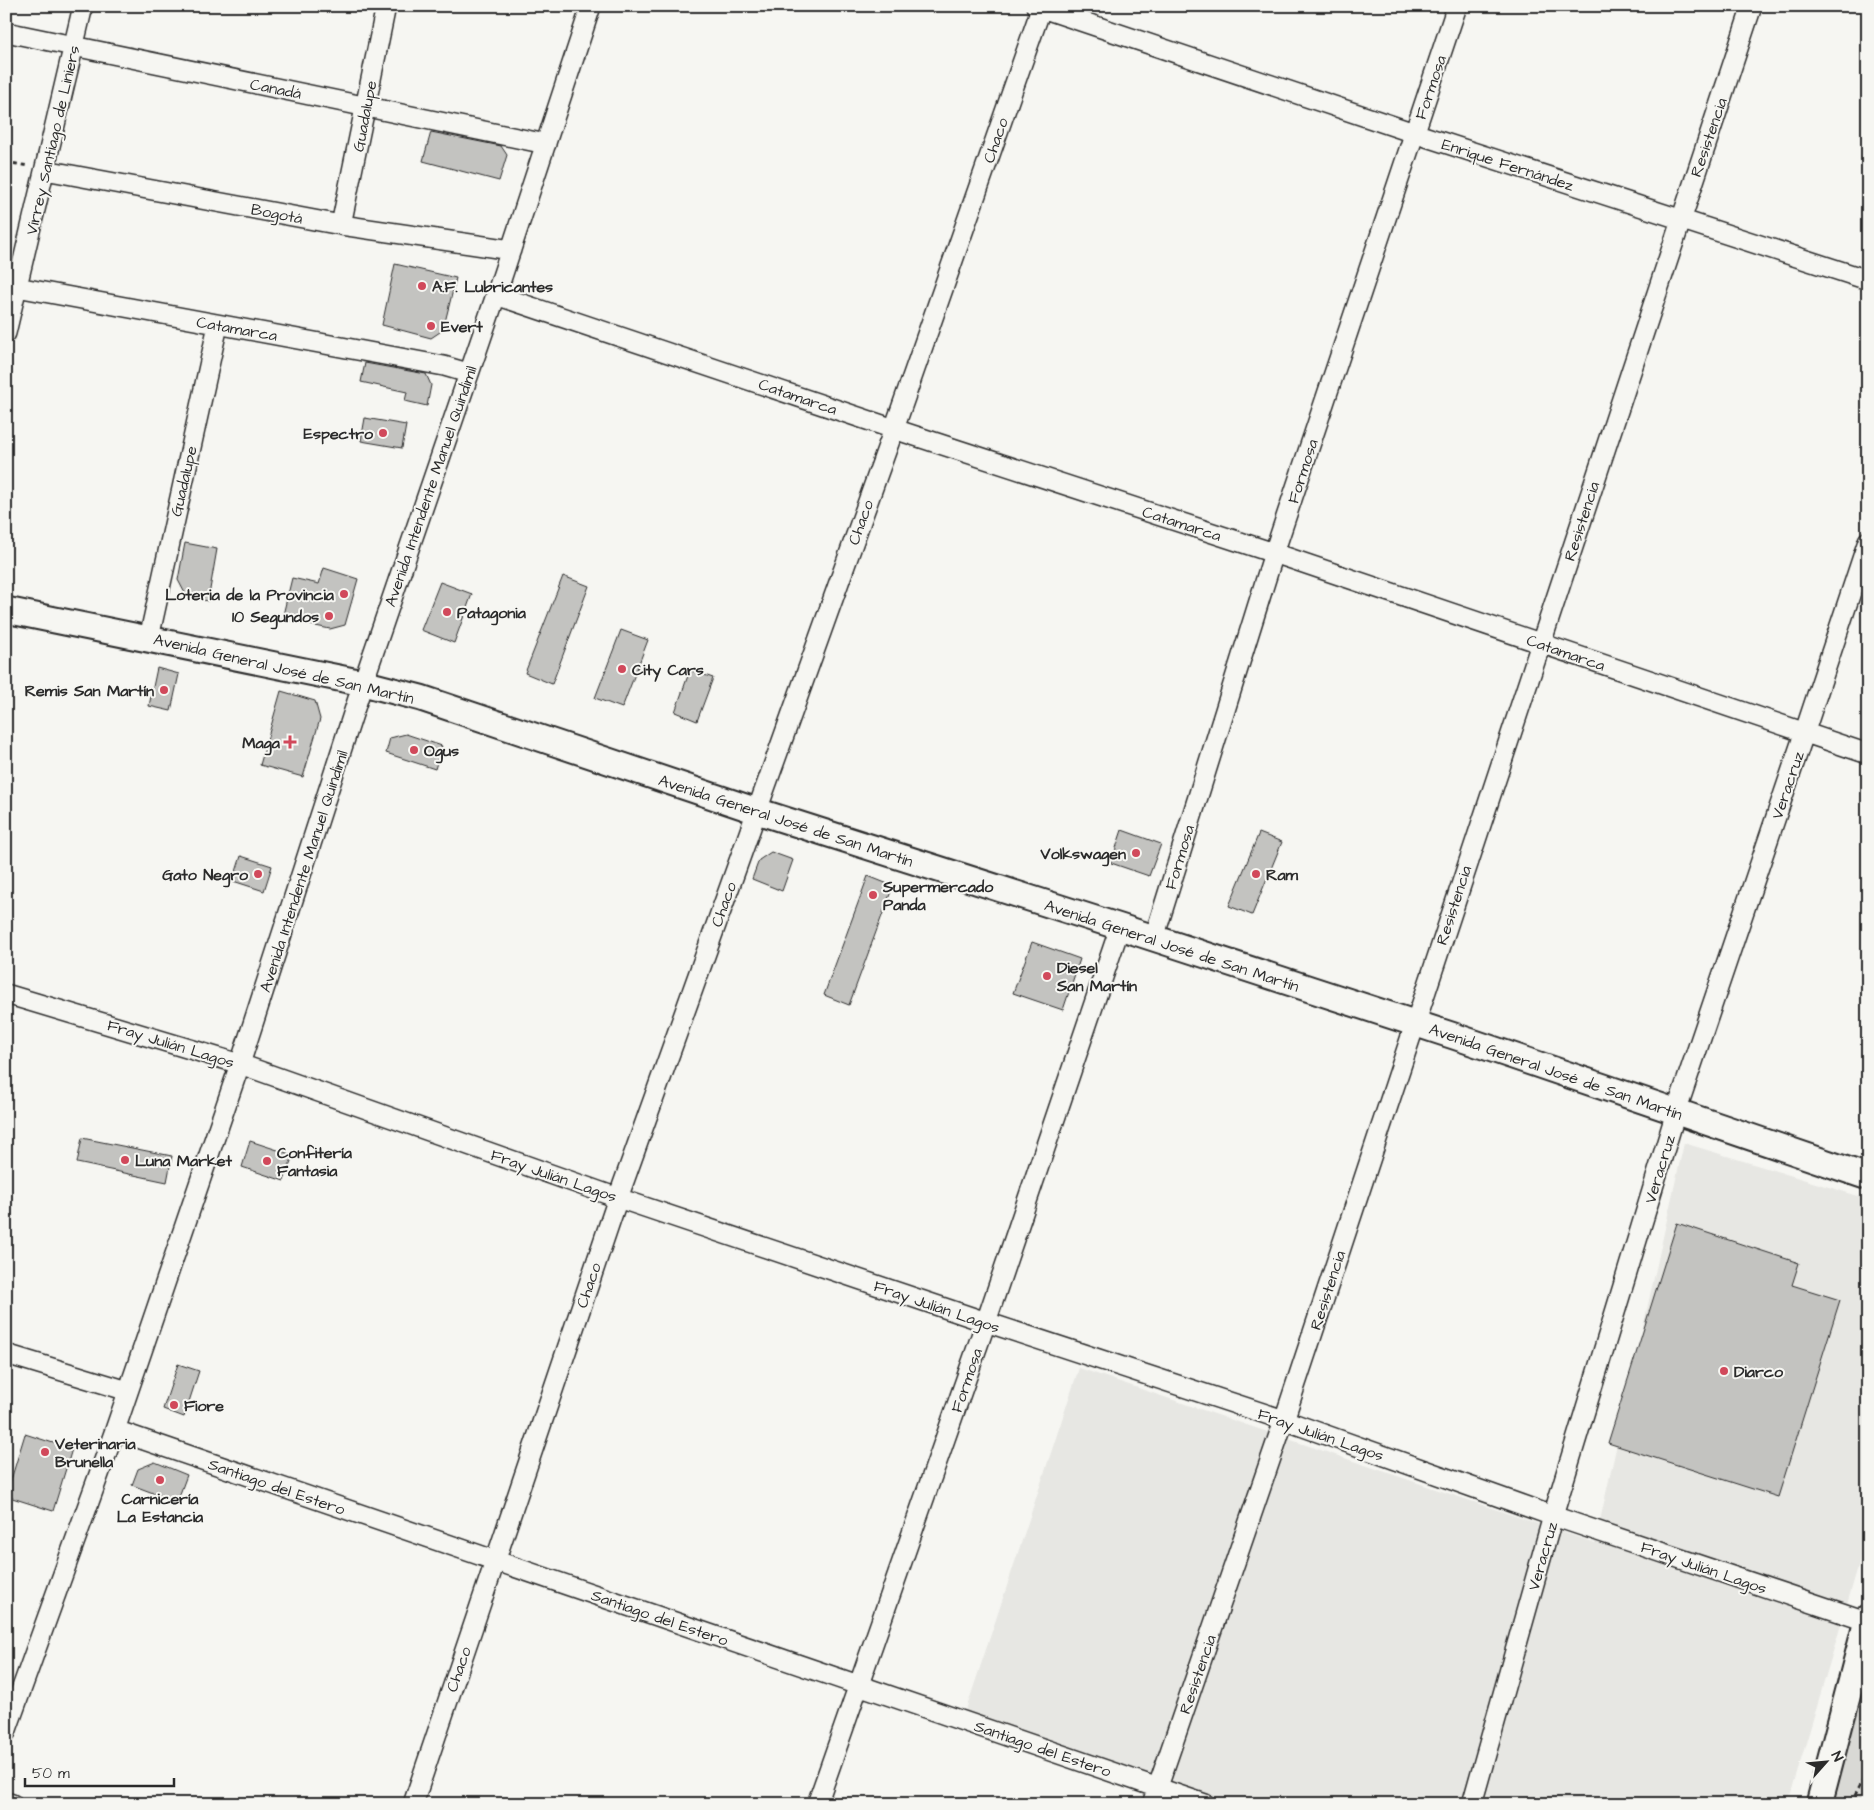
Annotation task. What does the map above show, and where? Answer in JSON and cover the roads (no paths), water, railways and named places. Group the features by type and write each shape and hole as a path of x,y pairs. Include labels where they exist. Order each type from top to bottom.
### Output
{"main road":[{"name":"Avenida General José de San Martín","path":"6,610 363,683 421,698 757,811 1154,938 1414,1024 1868,1177"},
{"path":"1819,1804 1867,1619"}],"street":[{"name":"Virrey Santiago de Liniers","path":"6,332 12,286 45,170 83,6"},
{"name":"Guadalupe","path":"342,225 386,6"},
{"name":"Avenida Intendente Manuel Quindimil","path":"8,1721 115,1430 240,1064 363,683 496,295 591,6"},
{"name":"Formosa","path":"1154,938 1274,553 1457,6"},
{"name":"Resistencia","path":"1155,1796 1284,1420 1752,6"},
{"name":"Enrique Fernández","path":"1040,7 1414,134 1868,280"},
{"name":"Chaco","path":"413,1804 618,1198 894,428 1040,7"},
{"name":"Canadá","path":"6,32 546,144"},
{"name":"Bogotá","path":"45,170 342,225 511,250"},
{"name":"Catamarca","path":"12,286 444,366 468,373"},
{"name":"Catamarca","path":"496,295 1274,553 1804,734 1868,754"},
{"name":"Guadalupe","path":"148,638 218,325"},
{"name":"Veracruz","path":"1472,1804 1553,1516 1676,1112 1868,541"},
{"name":"Formosa","path":"817,1804 986,1322 1120,927"},
{"name":"Fray Julián Lagos","path":"6,994 240,1064 618,1198 1284,1420 1553,1516 1867,1619"},
{"path":"6,1354 128,1391"},
{"name":"Santiago del Estero","path":"115,1430 858,1684 1155,1796 1205,1804"},
{"path":"6,1802 12,1804"}],"place":[{"name":"A.F. Lubricantes","path":"422,286"},
{"name":"Evert","path":"431,326"},
{"name":"Espectro","path":"383,433"},
{"name":"Loteria de la Provincia","path":"344,594"},
{"name":"Patagonia","path":"447,612"},
{"name":"10 Segundos","path":"329,616"},
{"name":"City Cars","path":"622,669"},
{"name":"Remis San Martín","path":"164,690"},
{"name":"Maga","path":"290,742"},
{"name":"Ogus","path":"414,750"},
{"name":"Volkswagen","path":"1136,853"},
{"name":"Gato Negro","path":"258,874"},
{"name":"Ram","path":"1256,874"},
{"name":"Supermercado Panda","path":"873,895"},
{"name":"Diesel San Martín","path":"1047,976"},
{"name":"Luna Market","path":"125,1160"},
{"name":"Confitería Fantasia","path":"267,1161"},
{"name":"Diarco","path":"1724,1371"},
{"name":"Fiore","path":"174,1405"},
{"name":"Veterinaria Brunella","path":"45,1452"},
{"name":"Carnicería La Estancia","path":"160,1480"}]}
